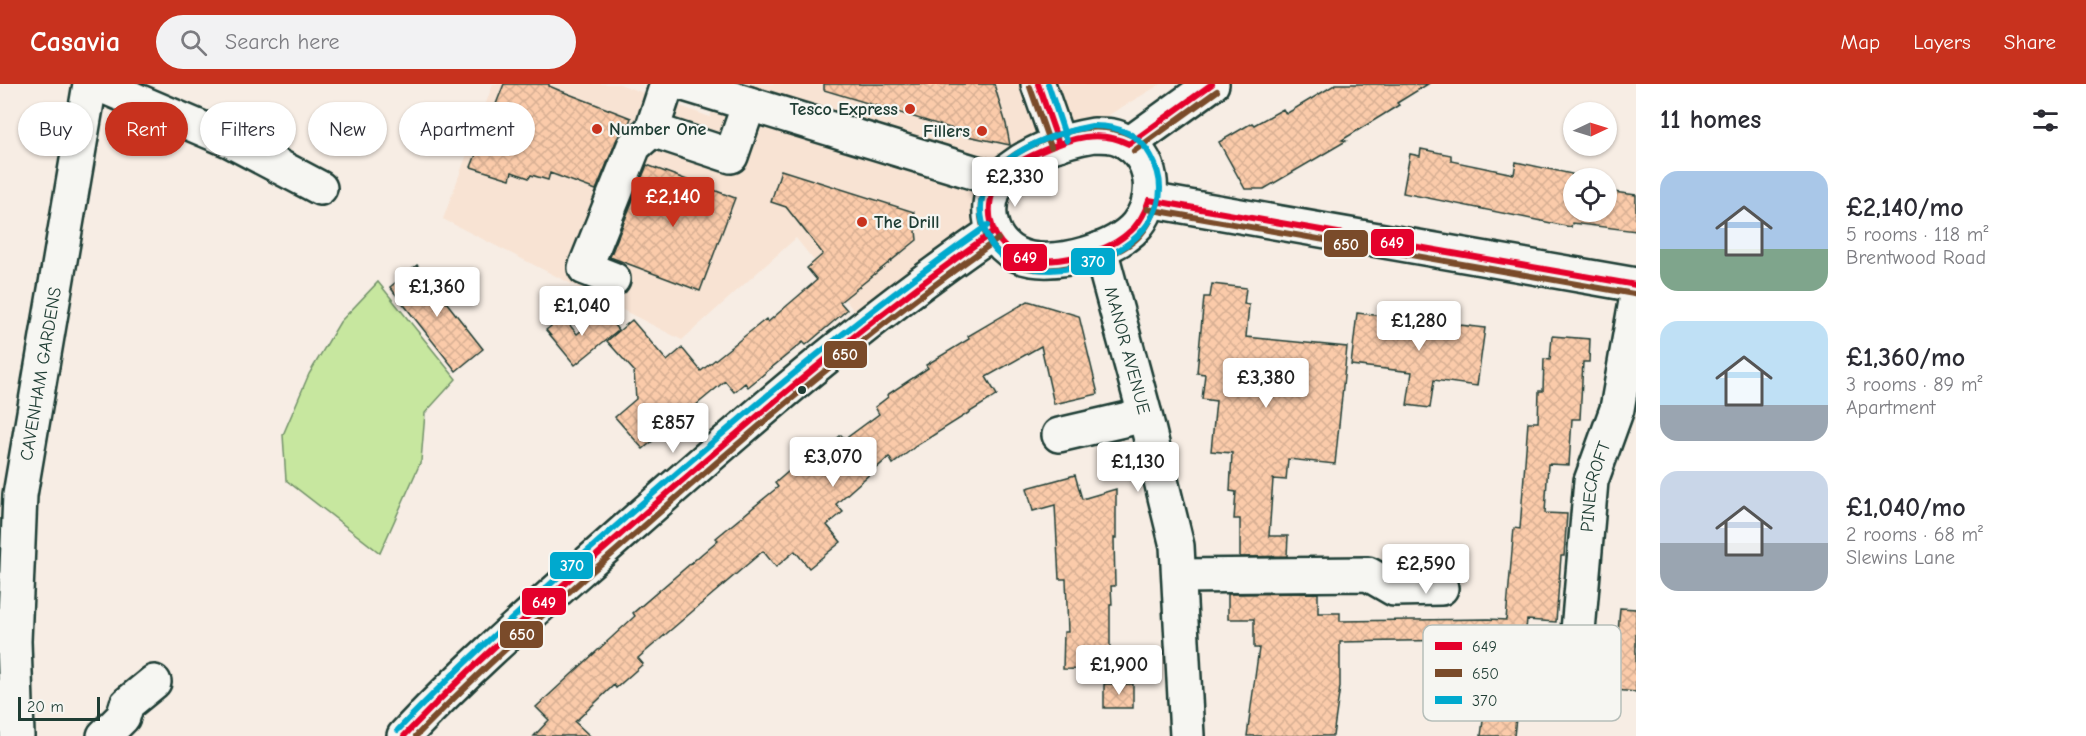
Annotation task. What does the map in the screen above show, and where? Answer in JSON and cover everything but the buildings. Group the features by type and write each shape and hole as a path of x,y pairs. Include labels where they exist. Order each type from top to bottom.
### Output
{"street":[{"name":"CAVENHAM GARDENS","path":"17,736 7,644 20,495 90,84"},
{"path":"98,84 229,140 320,188"},
{"path":"613,279 585,268 634,146 652,130 667,84"},
{"path":"684,84 999,180"},
{"path":"1038,84 1059,144"},
{"path":"1129,144 1212,84"},
{"path":"652,130 731,156 749,104"},
{"path":"1094,135 1120,138 1139,152 1150,174 1149,200 1145,213 1127,236 1100,249 1069,257 1032,259 1010,251 993,232 990,223 990,202 999,180 1008,170 1023,160 1059,144 1094,135"},
{"path":"1149,200 1636,285"},
{"path":"404,736 423,715 509,634 766,406 929,276 993,232"},
{"name":"MANOR AVENUE","path":"1100,249 1146,415 1178,546 1187,736"},
{"name":"PINECROFT","path":"1579,625 1591,481 1617,409 1636,301"},
{"path":"1059,435 1146,415"},
{"path":"1179,576 1368,574 1394,589 1441,588"},
{"path":"104,736 123,717 127,704 154,682"}],"shaded area":[{"path":"493,84 619,84 710,117 721,84 1161,84 999,180 993,232 866,326 796,238 682,340 443,219 466,156 535,156 535,102 486,102"}],"green space":[{"path":"378,282 456,379 425,413 421,461 380,553 286,480 283,435 309,374 340,322"}],"transit line":[{"name":"649","path":"1038,84 1059,144"},
{"name":"370","path":"1048,84 1067,141"},
{"name":"649","path":"1129,144 1212,84"},
{"name":"650","path":"1030,87 1051,147"},
{"name":"650","path":"1134,151 1217,91"},
{"name":"370","path":"1092,126 1028,147 1009,159 994,174 984,191 981,212 987,236 1005,258 1033,269 1066,269 1100,259 1130,242 1151,218 1160,189 1151,156 1140,142 1127,133 1094,126"},
{"name":"650","path":"1133,136 1109,128 1085,128 1049,138 1013,156 997,169 986,185 981,210 986,235 1002,255 1026,268 1058,269 1075,266 1108,256 1134,241 1149,224 1158,203"},
{"name":"649","path":"1129,144 1107,137 1085,137 1053,146 1019,162 1004,174 994,189 991,200 991,222 1001,242 1019,256 1031,259 1060,260 1090,253 1117,241 1135,227 1149,200"},
{"name":"649","path":"1149,200 1636,285"},
{"name":"650","path":"1147,209 1634,294"},
{"name":"370","path":"398,730 512,619 718,438 850,328 988,225"},
{"name":"649","path":"404,736 518,625 724,445 856,335 993,232"},
{"name":"650","path":"416,736 527,629 729,452 861,342 998,239"}],"place":[{"name":"Tesco Express","path":"910,109"},
{"name":"Number One","path":"597,129"},
{"name":"Fillers","path":"982,131"},
{"name":"The Drill","path":"862,222"}]}
